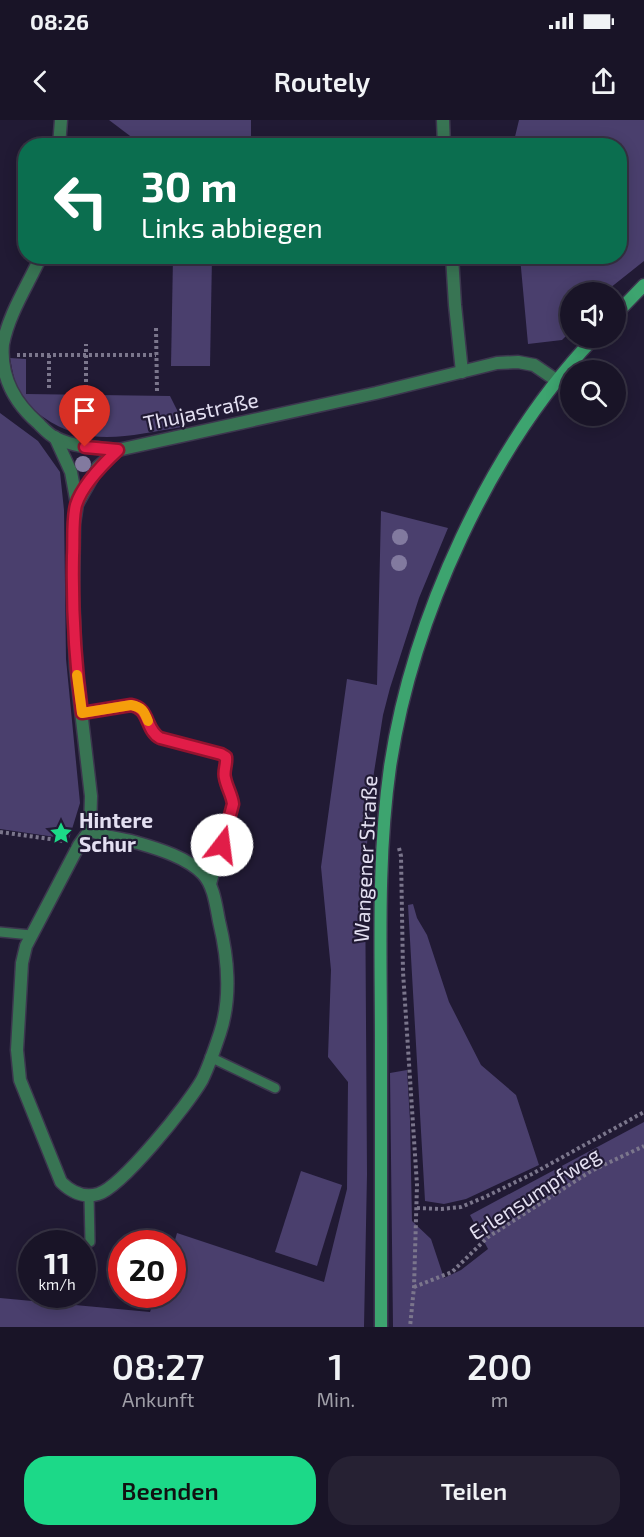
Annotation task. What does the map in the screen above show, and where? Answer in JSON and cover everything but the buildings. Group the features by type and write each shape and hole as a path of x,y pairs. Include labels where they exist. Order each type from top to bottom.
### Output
{"main road":[{"path":"626,304 644,285"},
{"name":"Wangener Straße","path":"381,1327 380,873 390,766 417,650 454,555 484,490 556,380 585,348"}],"street":[{"path":"60,138 61,120"},
{"path":"443,120 444,138"},
{"name":"Thujastraße","path":"37,264 4,327 2,355 7,388 16,402 55,437 85,447 118,450 497,363 527,363 541,368 556,380"},
{"path":"452,264 462,372"},
{"path":"0,392 16,402"},
{"path":"55,437 71,472 77,504 74,524 73,594 76,668 91,796 90,830 26,946 22,963 17,1050 20,1080 62,1182 68,1189 88,1195 98,1194 107,1189 135,1164 170,1124 202,1080 220,1033 227,1002 228,981 222,933 211,886 198,869 183,860 137,843 90,830"},
{"path":"77,504 98,467 118,450"}],"lane":[{"path":"82,713 131,705 139,706 144,711 154,735 226,757 225,779 233,804 211,886"},
{"path":"0,932 31,935"},
{"path":"210,1057 275,1088"},
{"path":"88,1195 89,1230"}],"path":[{"path":"156,328 157,391"},
{"path":"86,344 86,388"},
{"path":"2,355 156,355"},
{"path":"49,355 49,390"},
{"path":"0,832 80,845"},
{"path":"398,842 402,856 404,972 417,1208 410,1327"},
{"path":"417,1208 461,1207 487,1197 644,1112"},
{"name":"Erlensumpfweg","path":"414,1287 452,1272 488,1237 591,1172 644,1146"}],"shaded area":[{"path":"109,120 251,120 251,138 133,138"},
{"path":"519,120 644,120 644,261 618,282 560,282 560,340 528,344 521,264 627,264 627,138 515,138"},
{"path":"173,264 212,264 210,366 171,366"},
{"path":"10,358 26,359 26,394 170,396 182,420 182,427 110,437 77,433 60,427 40,415 23,398 15,383"},
{"path":"0,413 38,441 60,472 64,510 66,659 80,803 69,839 0,829"},
{"path":"381,511 448,528 419,598 390,688 383,715 372,785 365,868 367,1174 364,1327 0,1327 0,1298 18,1300 18,1308 96,1307 150,1312 151,1308 186,1308 186,1236 324,1282 347,1189 348,1082 328,1057 331,970 321,867 347,679 377,685"},
{"path":"413,904 417,918 427,935 449,1002 481,1065 516,1095 539,1165 466,1199 444,1204 425,1201 408,905"},
{"path":"407,1070 412,1221 431,1239 444,1278 461,1270 488,1249 470,1215 644,1122 644,1327 393,1327 390,1073"},
{"path":"301,1171 342,1185 317,1266 275,1252"}],"slow traffic":[{"path":"77,675 82,713 131,705 139,706 148,721"}],"place":[{"name":"Hintere Schur","path":"61,833"}],"route":[{"path":"85,447 118,450 98,467 77,504 74,524 73,594 76,668 82,713 131,705 139,706 144,711 154,735 226,757 225,779 233,804 222,845"}]}
